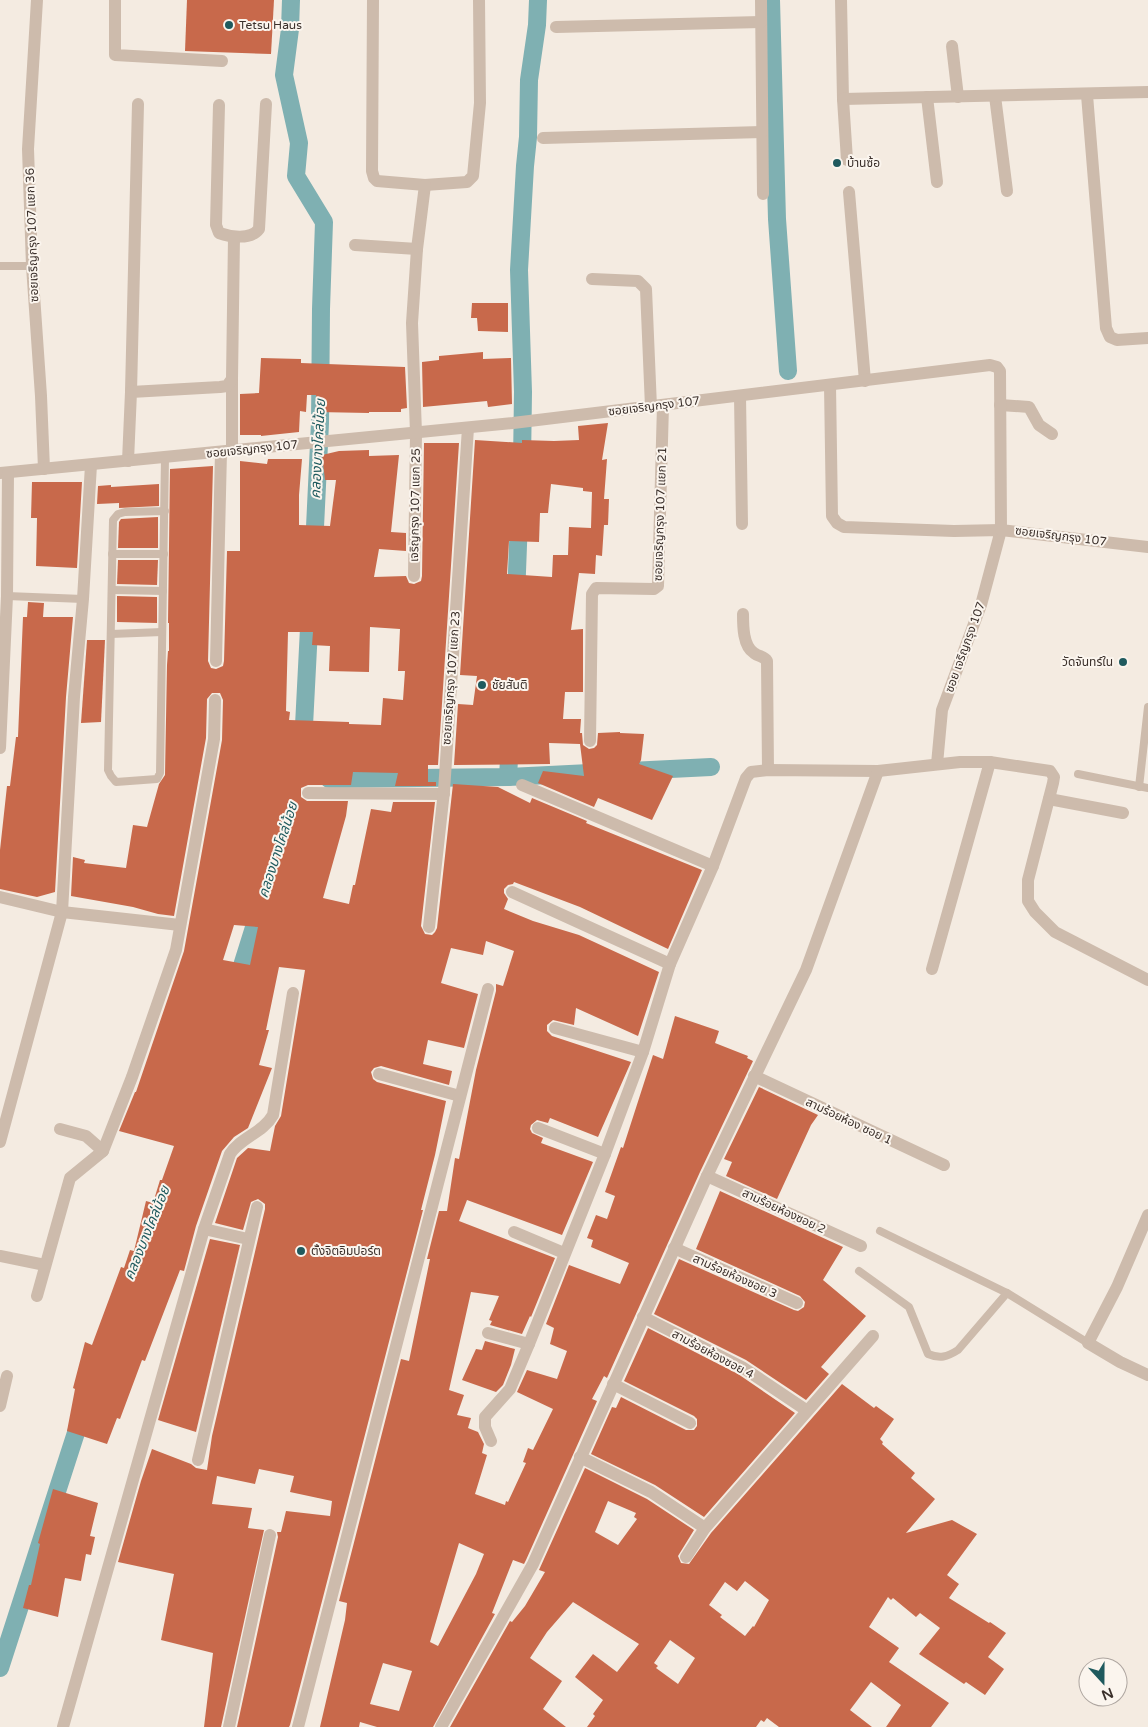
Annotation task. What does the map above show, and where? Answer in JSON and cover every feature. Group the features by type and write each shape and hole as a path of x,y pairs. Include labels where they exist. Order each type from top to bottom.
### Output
{"street":[{"name":"ซอยเจริญกรุง 107 แยก 36","path":"37,0 28,149 32,266 44,469"},
{"path":"115,0 114,55 222,61"},
{"path":"373,0 372,171 377,181 425,185 467,182 473,176 480,103 479,0"},
{"path":"760,0 763,194"},
{"path":"841,0 842,99 847,160"},
{"path":"556,26 761,22"},
{"path":"952,46 958,97"},
{"path":"842,99 1087,95 1148,92"},
{"path":"1087,95 1106,328 1110,337 1117,340 1148,338"},
{"path":"995,96 1007,191"},
{"path":"927,97 937,182"},
{"path":"128,461 138,104"},
{"path":"219,104 216,225 219,234 234,237 253,234 259,230 266,104"},
{"path":"543,138 762,132"},
{"name":"เจริญกรุง 107 แยก 25","path":"414,576 416,433 412,323 417,249 425,185"},
{"path":"849,192 865,380"},
{"path":"216,661 226,452 232,379 234,237"},
{"path":"355,245 417,249"},
{"path":"592,279 638,281 646,289 657,406"},
{"name":"ซอยเจริญกรุง 107","path":"4,473 527,422 990,365 997,367 1000,371 1001,530 1148,547"},
{"path":"131,392 220,388 227,386 232,379"},
{"path":"830,385 832,516 837,523 844,527 853,528 954,531 1001,530"},
{"path":"740,396 742,524"},
{"path":"1000,405 1029,407 1038,425 1052,434"},
{"name":"ซอยเจริญกรุง 107 แยก 21","path":"590,741 593,590 596,588 654,589 658,586 657,406"},
{"name":"ซอยเจริญกรุง 107 แยก 23","path":"429,927 444,792 468,428"},
{"path":"0,1142 62,912 74,697 83,599 91,465"},
{"path":"0,743 6,596 4,473"},
{"name":"ซอย เจริญกรุง 107","path":"937,764 942,710 981,605 1001,530"},
{"path":"743,614 743,623 751,652 766,658 768,661 768,770"},
{"path":"37,1296 70,1178 103,1151 132,1077 176,950 214,739 215,700"},
{"path":"932,969 990,762"},
{"path":"491,1441 485,1427 486,1417 510,1389 529,1344 605,1154 643,1052 670,964 713,866 746,778 751,772 768,770 878,771 937,764 990,762 1050,771 1054,777 1028,880 1028,901 1055,932 1148,980"},
{"path":"441,1727 533,1564 706,1176 806,970 878,771"},
{"path":"522,785 713,866"},
{"path":"308,793 444,792"},
{"path":"1049,799 1123,813"},
{"path":"512,892 670,964"},
{"path":"0,897 62,912 180,925"},
{"path":"298,1727 488,989"},
{"path":"63,1727 204,1229 232,1151 236,1146 264,1127 273,1115 293,993"},
{"path":"555,1028 643,1052"},
{"path":"379,1074 460,1096"},
{"name":"สามร้อยห้อง ซอย 1","path":"754,1076 944,1165"},
{"path":"538,1128 605,1154"},
{"path":"60,1129 86,1136 103,1151"},
{"name":"สามร้อยห้องซอย 2","path":"706,1176 861,1246"},
{"path":"198,1460 257,1207"},
{"path":"1148,1215 1117,1287 1088,1343 1148,1376"},
{"path":"204,1229 248,1240"},
{"path":"514,1232 564,1253"},
{"name":"สามร้อยห้องซอย 3","path":"674,1248 797,1303"},
{"path":"0,1256 45,1265"},
{"name":"สามร้อยห้องซอย 4","path":"643,1317 742,1367 806,1410"},
{"path":"488,1333 529,1344"},
{"path":"686,1557 705,1528 806,1410 873,1336"},
{"path":"0,1406 7,1376"},
{"path":"613,1384 690,1423"},
{"path":"580,1457 651,1492 705,1528"},
{"path":"229,1727 270,1535"}],"lane":[{"path":"0,266 32,266"},
{"path":"164,511 124,512 118,514 113,520 108,770 116,782 157,779 160,773 165,458"},
{"path":"112,554 164,554"},
{"path":"112,590 163,591"},
{"path":"6,596 83,599"},
{"path":"111,634 162,632"},
{"path":"1139,787 1148,707"},
{"path":"1078,774 1148,788"},
{"path":"880,1232 1007,1293 1088,1343"},
{"path":"859,1270 909,1307 928,1354 938,1358 958,1350 1007,1293"}],"building":[{"name":"Tetsu Haus","path":"187,0 274,0 271,54 185,51"},
{"path":"472,303 508,303 508,332 478,331 477,318 471,318"},
{"path":"483,352 483,359 511,358 512,404 488,407 487,401 423,407 422,362 439,360 439,356"},
{"path":"261,358 301,359 301,363 405,367 407,408 401,409 401,412 317,412 316,395 307,395 306,412 300,411 299,432 261,436 240,435 240,394 259,393"},
{"path":"608,423 602,460 607,459 604,499 609,499 608,525 604,525 602,556 596,555 595,574 579,573 571,630 583,629 583,692 565,692 563,719 581,719 580,733 582,733 583,745 589,749 597,745 598,733 644,734 639,764 673,776 652,820 598,798 594,807 538,783 543,771 584,776 580,744 549,743 550,764 454,765 458,704 473,705 477,676 460,675 475,440 522,443 522,440 579,440 578,426","holes":["551,484 583,488 583,491 592,492 591,528 569,527 568,555 553,555 552,577 507,574 509,541 539,542 540,513 548,513"]},
{"path":"424,443 459,443 438,765 428,765 428,782 436,782 436,786 395,786 398,773 353,772 351,785 308,785 301,788 301,797 307,801 348,801 346,816 323,898 349,904 353,885 355,885 371,809 391,812 393,802 435,802 421,926 425,934 432,935 437,928 453,784 498,787 530,803 532,798 587,821 586,823 702,870 668,949 580,907 514,882 504,889 508,899 504,909 533,921 579,935 659,972 638,1036 576,1008 574,1025 553,1020 547,1025 547,1031 552,1036 631,1062 598,1137 550,1118 548,1123 537,1120 531,1125 532,1133 543,1138 541,1143 593,1162 562,1235 467,1200 459,1221 555,1258 522,1334 490,1325 492,1321 489,1320 499,1296 471,1292 449,1390 464,1395 457,1415 471,1418 468,1428 478,1432 484,1444 482,1453 487,1455 475,1494 505,1505 506,1501 508,1502 526,1463 523,1462 528,1448 533,1450 553,1409 517,1392 527,1370 557,1379 567,1351 550,1344 554,1328 546,1324 569,1265 620,1284 629,1263 591,1247 593,1240 587,1238 596,1215 607,1219 615,1196 605,1192 621,1147 623,1148 653,1055 663,1059 675,1016 719,1031 715,1043 748,1056 747,1058 753,1061 700,1172 607,1378 604,1376 592,1399 597,1401 526,1560 524,1564 513,1560 492,1613 495,1614 433,1727 377,1727 360,1722 359,1727 320,1727 345,1620 347,1603 339,1601 401,1359 409,1361 430,1259 427,1259 439,1211 447,1211 455,1158 459,1159 476,1070 496,991 496,984 503,986 514,951 486,941 483,955 451,948 441,983 478,994 464,1048 428,1040 423,1064 452,1071 449,1085 381,1066 374,1068 371,1072 373,1079 377,1082 446,1101 421,1210 423,1210 290,1725 289,1727 237,1727 278,1537 277,1532 281,1532 286,1511 330,1516 332,1501 290,1492 294,1476 259,1469 255,1484 217,1476 212,1504 252,1508 248,1528 264,1530 221,1727 204,1727 213,1653 161,1640 174,1574 118,1562 152,1449 191,1464 196,1468 207,1470 212,1436 265,1204 258,1199 251,1202 243,1230 215,1223 237,1158 248,1148 270,1151 275,1126 281,1116 305,970 279,967 266,1030 269,1030 259,1065 272,1068 248,1128 234,1137 222,1151 196,1226 184,1271 180,1270 145,1361 142,1360 120,1419 117,1418 107,1444 67,1431 75,1389 73,1388 85,1342 92,1345 121,1267 124,1268 130,1250 134,1251 146,1201 153,1203 174,1146 119,1131 136,1092 184,951 222,740 223,700 220,693 212,693 207,699 206,738 174,916 71,896 73,857 85,860 84,863 126,868 133,825 147,827 159,784 165,775 167,665 169,651 170,469 213,466 208,661 211,668 216,669 223,666 224,661 227,551 240,551 240,461 267,464 268,459 302,459 299,525 330,526 336,480 325,480 322,455 339,451 369,450 369,456 399,455 391,532 406,533 406,551 379,549 374,577 406,576 409,583 414,584 421,581","holes":["370,627 400,629 398,671 405,671 403,700 383,698 381,725 289,720 290,712 286,711 288,632 313,632 312,645 330,646 329,671 369,672","234,925 258,927 250,965 223,960","459,1543 484,1554 476,1574 438,1646 430,1642","383,1663 412,1671 399,1711 370,1704"]},
{"path":"32,482 82,482 77,568 36,566 37,518 31,518"},
{"path":"159,484 159,506 119,508 119,503 97,504 98,486"},
{"path":"158,517 158,548 118,548 119,522 121,519"},
{"path":"118,560 158,560 157,585 117,584"},
{"path":"117,596 157,597 157,623 117,622"},
{"path":"28,602 44,603 43,617 73,617 66,697 55,892 37,897 0,889 0,850 7,786 10,786 16,737 18,737 23,617 27,617"},
{"path":"87,640 105,640 101,722 81,723"},
{"path":"759,1087 818,1115 811,1125 777,1199 726,1176 732,1162 724,1159"},
{"path":"720,1191 843,1247 823,1280 866,1316 821,1367 829,1374 806,1400 746,1360 654,1314 679,1259 794,1310 798,1311 804,1307 805,1302 800,1296 696,1249"},
{"path":"210,1239 240,1245 196,1432 158,1420"},
{"path":"648,1328 738,1374 795,1413 704,1517 655,1485 591,1454 612,1407 616,1408 621,1397 686,1430 694,1430 697,1426 697,1419 694,1416 624,1381"},
{"path":"485,1341 515,1349 503,1385 496,1392 462,1380 476,1349 482,1350"},
{"path":"842,1384 874,1408 876,1406 894,1419 880,1439 883,1442 882,1444 915,1473 911,1478 935,1499 906,1533 952,1520 977,1534 947,1575 959,1584 949,1598 1006,1633 988,1657 1004,1669 985,1695 966,1682 964,1684 919,1654 940,1628 920,1613 916,1617 893,1598 891,1600 888,1597 869,1627 899,1648 889,1662 949,1703 931,1727 886,1727 901,1705 871,1682 850,1710 872,1727 779,1727 767,1718 764,1722 761,1720 756,1727 587,1727 603,1700 575,1677 593,1654 617,1672 639,1644 573,1602 547,1632 530,1658 562,1681 543,1709 566,1727 450,1727 510,1621 512,1622 525,1606 545,1572 539,1570 585,1468 647,1499 694,1530 678,1556 681,1563 689,1564 711,1533","holes":["608,1501 636,1513 634,1517 637,1519 618,1545 595,1532","745,1581 769,1600 754,1627 745,1636 720,1617 722,1615 709,1605 725,1582 737,1591","670,1640 695,1658 678,1684 656,1668 658,1666 654,1663"]},
{"path":"53,1489 98,1503 90,1536 95,1537 91,1555 86,1554 81,1581 65,1578 58,1617 23,1608 29,1585 31,1585 40,1544 38,1543"}],"waterway":[{"name":"คลองบางโคล่น้อย","path":"291,0 290,29 284,75 299,143 296,176 324,222 320,423 314,548"},
{"path":"522,463 523,392 519,270 528,137 529,80 537,25 538,0"},
{"path":"771,0 777,219 788,371"},
{"path":"516,598 519,519"},
{"name":"คลองบางโคล่น้อย","path":"303,745 310,609"},
{"path":"508,777 510,742"},
{"path":"329,779 508,777 711,767"},
{"name":"คลองบางโคล่น้อย","path":"236,985 261,905"},
{"name":"คลองบางโคล่น้อย","path":"0,1668 83,1411"}],"place":[{"name":"Tetsu Haus","path":"229,25"},
{"name":"บ้านซ้อ","path":"837,163"},
{"name":"วัดจันทร์ใน","path":"1123,662"},
{"name":"ชัยสันติ","path":"482,685"},
{"name":"ตั้งจิตอิมปอร์ต","path":"301,1251"}]}
